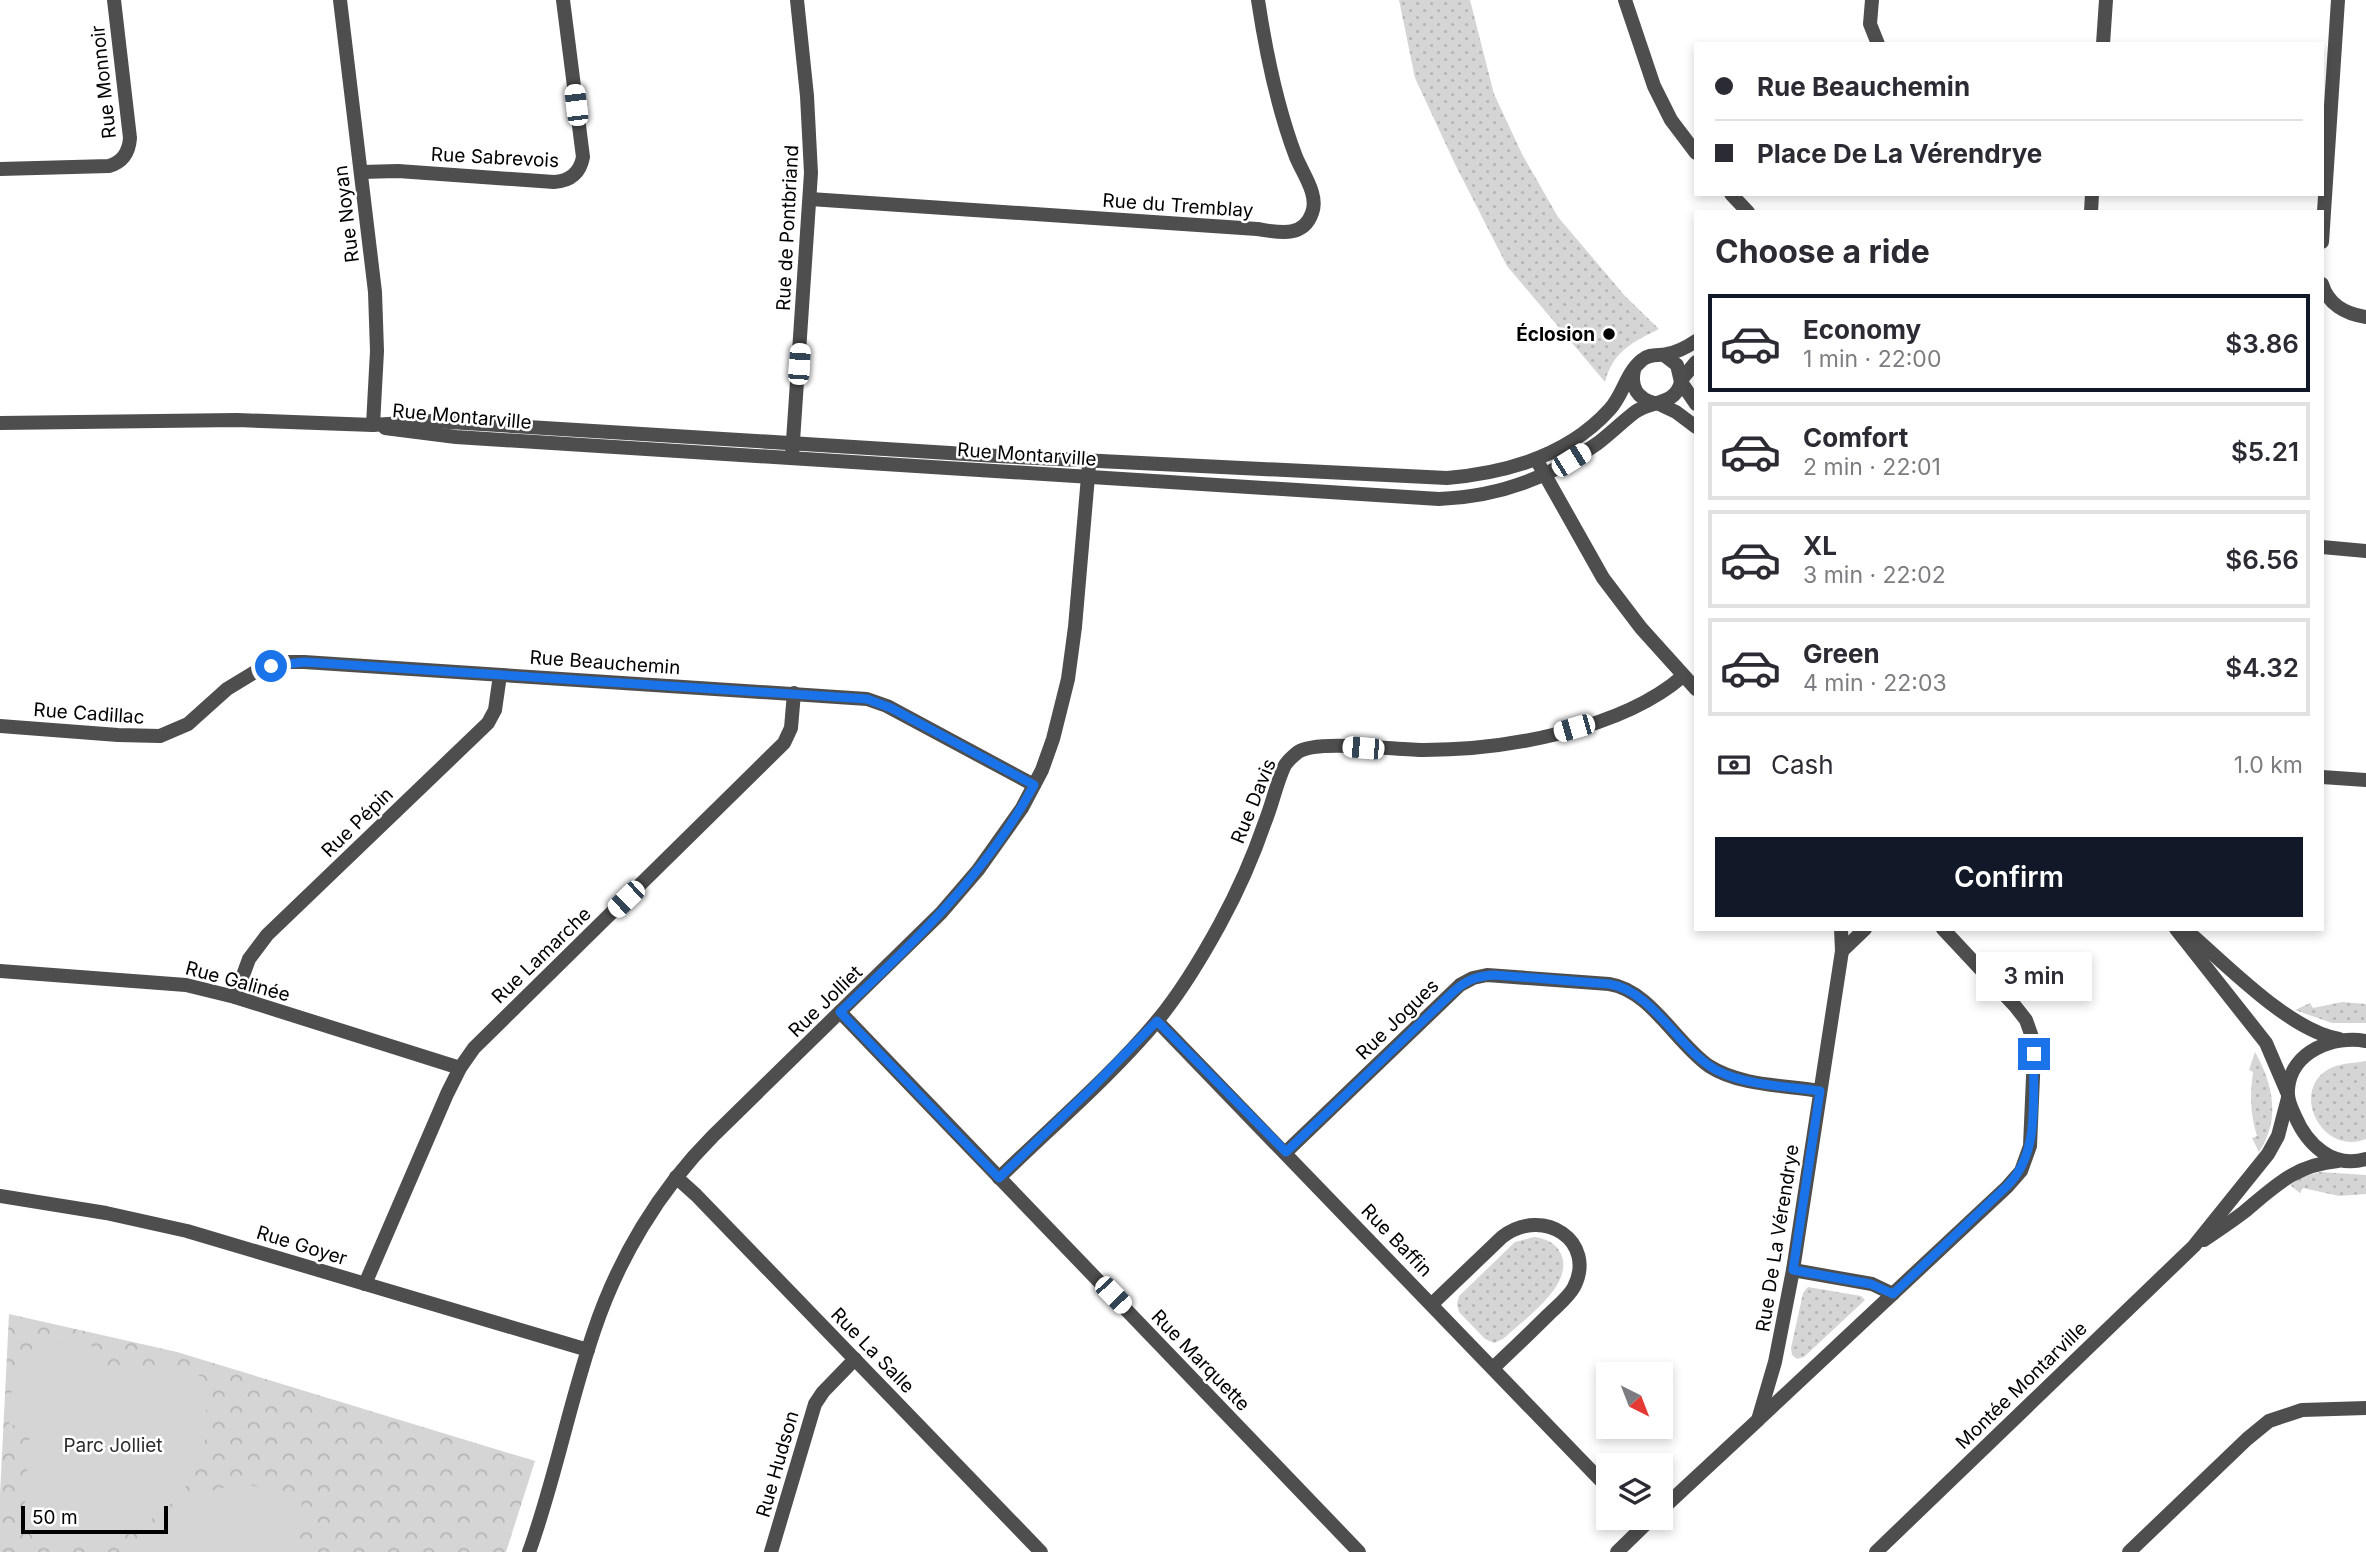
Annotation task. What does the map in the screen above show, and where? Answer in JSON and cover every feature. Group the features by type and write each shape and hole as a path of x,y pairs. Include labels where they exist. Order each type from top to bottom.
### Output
{"street":[{"name":"Rue Monnoir","path":"0,169 110,166 127,154 130,138 114,0"},
{"name":"Rue Noyan","path":"340,0 375,292 377,351 373,425"},
{"name":"Rue Sabrevois","path":"361,173 398,171 554,182 565,181 574,175 583,157 563,0"},
{"name":"Rue de Pontbriand","path":"792,458 810,200 810,142 797,0"},
{"name":"Rue du Tremblay","path":"810,200 1285,233 1297,230 1306,223 1312,213 1313,195 1292,147 1281,110 1265,44 1258,0"},
{"path":"1625,0 1654,86 1671,120 1694,150"},
{"path":"1872,0 1870,24 1877,42"},
{"path":"2103,42 2106,0"},
{"path":"2324,212 2338,0"},
{"path":"1733,196 1746,210"},
{"path":"2324,290 2338,307 2353,315 2366,317"},
{"path":"1694,342 1664,355 1647,356 1635,368 1633,381 1635,390 1645,400 1676,412 1694,426"},
{"path":"1664,355 1677,365 1681,381 1694,401"},
{"name":"Rue Montarville","path":"373,425 398,432 432,436 1439,499 1491,493 1544,476 1595,446 1636,412 1672,397 1694,365"},
{"name":"Rue Montarville","path":"0,423 237,420 373,425 433,421 1447,478 1491,472 1536,459 1568,442 1604,415 1635,368"},
{"path":"1536,459 1603,578 1641,628 1694,687"},
{"name":"Rue Jolliet","path":"529,1552 602,1309 626,1256 655,1207 676,1177 713,1136 961,892 1010,828 1034,785 1054,739 1068,679 1090,460"},
{"path":"2324,547 2366,551"},
{"name":"Rue Beauchemin","path":"175,732 239,680 271,666 288,662 794,693 860,698 881,703 1034,785"},
{"name":"Rue Pépin","path":"235,997 249,959 267,935 488,723 495,710 500,675"},
{"name":"Rue Davis","path":"999,1178 1157,1021 1182,986 1221,922 1253,854 1284,768 1296,753 1320,744 1424,750 1488,747 1528,740 1585,725 1637,705 1667,690 1683,676"},
{"name":"Rue Lamarche","path":"365,1284 460,1068 474,1048 784,743 791,727 794,693"},
{"name":"Rue Cadillac","path":"0,726 145,737 175,732"},
{"path":"2324,777 2366,780"},
{"name":"Rue De La Vérendrye","path":"1758,1420 1775,1362 1793,1270 1842,951 1841,931"},
{"path":"1842,951 1863,931"},
{"path":"1673,1499 2015,1178 2025,1163 2030,1146 2034,1054 2029,1028 2015,1006 1944,931"},
{"path":"2178,931 2266,1043 2298,1123 2313,1146 2325,1154 2357,1162"},
{"path":"2187,931 2289,1018 2323,1035 2340,1040 2364,1040"},
{"name":"Rue Galinée","path":"0,971 186,985 235,997 460,1068"},
{"name":"Rue Jogues","path":"1286,1152 1453,992 1466,981 1480,976 1623,987 1641,999 1693,1053 1718,1071 1747,1080 1820,1091"},
{"name":"Rue Marquette","path":"840,1012 1359,1552"},
{"name":"Rue Baffin","path":"1157,1021 1596,1475"},
{"name":"Montée Montarville","path":"1876,1552 2194,1247 2268,1154 2278,1136 2291,1077 2304,1058 2322,1045 2340,1040"},
{"name":"Montée Montarville","path":"2194,1247 2292,1173 2315,1165 2357,1162"},
{"name":"Rue La Salle","path":"676,1177 1041,1552"},
{"name":"Rue Goyer","path":"0,1196 158,1223 588,1350"},
{"path":"1432,1304 1502,1237 1515,1228 1542,1224 1555,1228 1566,1236 1574,1247 1578,1260 1574,1287 1562,1302 1493,1368"},
{"path":"1793,1270 1871,1284 1893,1294"},
{"name":"Rue Hudson","path":"771,1552 815,1404 855,1359"},
{"path":"2129,1552 2269,1421 2302,1409 2366,1408"},
{"path":"1617,1552 1636,1530"}],"green space":[{"path":"1399,0 1470,0 1494,94 1522,154 1558,217 1625,296 1659,329 1625,349 1613,362 1605,382 1507,266 1415,78"},
{"path":"2342,1002 2366,1004 2366,1023 2332,1023 2295,1010 2310,1003 2313,1008"},
{"path":"2255,1052 2266,1076 2272,1102 2270,1127 2259,1152 2252,1138 2257,1136 2251,1104 2253,1072 2249,1070"},
{"path":"2366,1061 2366,1139 2350,1142 2335,1138 2315,1117 2311,1103 2312,1089 2319,1077 2333,1067"},
{"path":"2320,1172 2366,1175 2366,1194 2339,1196 2303,1188 2300,1193 2290,1185 2302,1177"},
{"path":"1534,1237 1550,1242 1559,1250 1563,1266 1561,1278 1534,1312 1503,1339 1494,1343 1485,1339 1459,1312 1459,1296 1515,1242"},
{"path":"1808,1287 1861,1296 1865,1300 1804,1357 1797,1359 1792,1355 1791,1348 1803,1293"},
{"name":"Parc Jolliet","path":"9,1314 177,1352 535,1461 506,1552 0,1552 0,1495"},
{"path":"41,1341 99,1347 98,1367 202,1376 206,1424 205,1441 198,1464 187,1485 171,1504 130,1531 83,1543 54,1541 23,1532 30,1427 9,1425 13,1368"},
{"path":"236,1485 270,1487 302,1497 299,1552 133,1552 162,1516 198,1494"}],"place":[{"name":"Éclosion","path":"1609,334"}],"route":[{"path":"271,666 304,662 867,699 891,708 1034,785 1010,828 961,892 942,914 840,1012 999,1178 1157,1021 1286,1152 1466,981 1494,975 1609,984 1636,994 1693,1053 1718,1071 1747,1080 1820,1091 1793,1270 1871,1284 1893,1294 2021,1171 2031,1138 2034,1054"}]}
